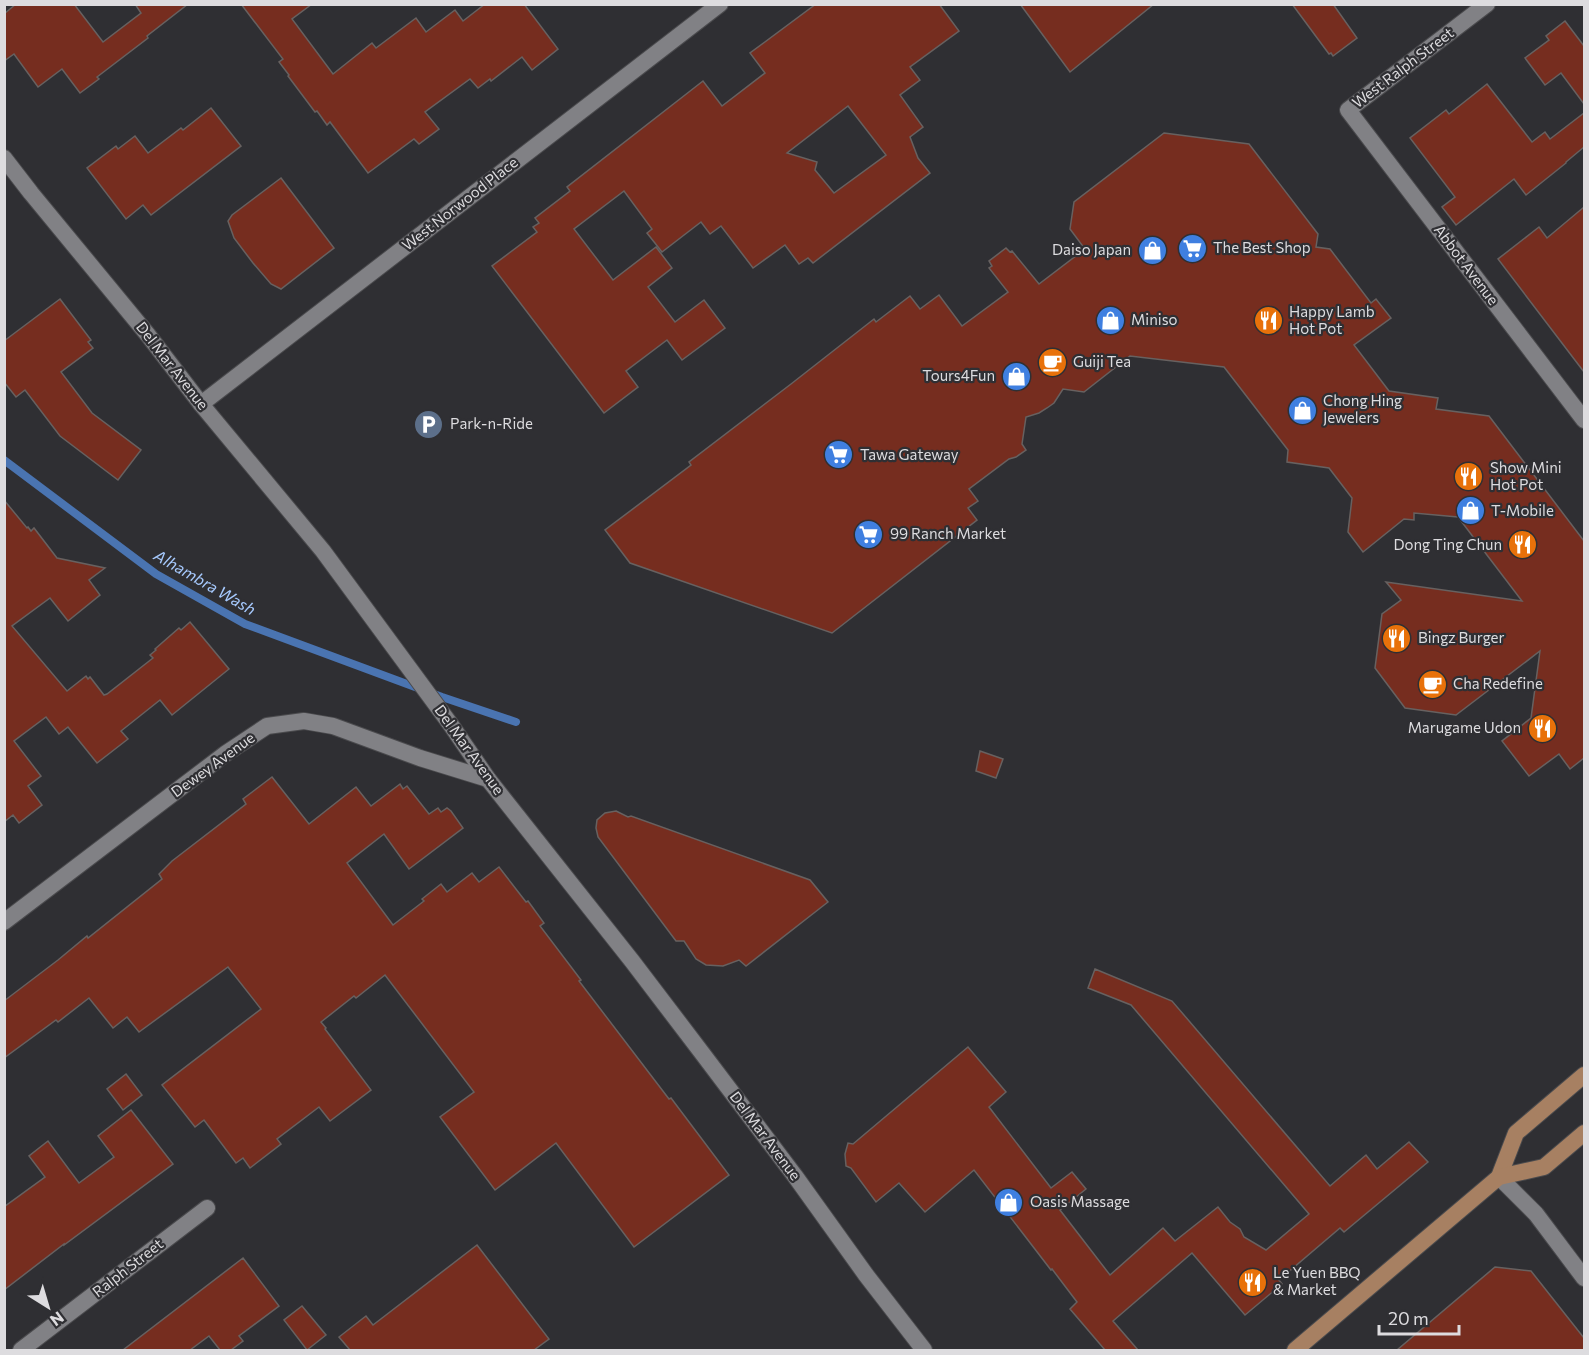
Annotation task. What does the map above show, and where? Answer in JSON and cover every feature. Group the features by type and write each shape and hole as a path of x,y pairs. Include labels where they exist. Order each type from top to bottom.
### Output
{"main road":[{"path":"1499,1177 1516,1133 1584,1075"},
{"path":"1295,1350 1499,1177 1544,1167 1584,1133"}],"street":[{"name":"West Norwood Place","path":"201,404 720,4"},
{"name":"West Ralph Street","path":"1348,110 1487,4"},
{"name":"Abbot Avenue","path":"1348,110 1584,420"},
{"name":"Del Mar Avenue","path":"4,158 201,404 323,551 488,779 639,970 924,1350"},
{"name":"Dewey Avenue","path":"4,922 225,754 267,726 304,721 333,726 420,758 488,779"},
{"path":"1499,1177 1536,1214 1584,1278"},
{"name":"Ralph Street","path":"21,1350 207,1208"}],"building":[{"path":"16,4 74,4 103,42 141,13 135,4 188,4 80,93 62,69 38,87 14,54 4,61 4,14"},
{"path":"241,4 312,4 292,19 333,74 372,43 376,48 416,18 426,32 455,10 463,21 485,4 524,4 558,49 532,70 522,57 478,88 470,79 425,112 439,129 419,144 414,139 368,173 330,122 327,125 317,111 315,112 279,62 283,59"},
{"path":"816,4 939,4 959,31 910,67 920,80 900,95 923,127 910,137 918,158 930,173 813,263 808,258 799,264 785,245 753,268 721,226 710,234 701,222 662,252 647,233 652,229 624,191 574,229 613,280 656,247 672,268 648,287 675,322 704,300 725,328 682,360 667,340 626,371 638,387 604,413 492,266 537,232 533,227 539,223 535,218 570,191 567,187 703,81 722,106 765,73 750,53","holes":["848,106 886,155 834,193 815,170 817,162 787,153"]},
{"path":"1020,4 1154,4 1070,72"},
{"path":"1292,4 1333,4 1357,38 1333,56 1329,54"},
{"path":"1565,21 1584,46 1584,104 1561,73 1545,85 1525,58 1549,40 1546,36"},
{"path":"1487,84 1532,142 1545,132 1550,139 1584,113 1584,147 1526,195 1514,179 1456,225 1442,207 1455,197 1410,138 1446,110 1449,114"},
{"path":"211,108 241,146 151,215 143,205 126,219 87,168 116,146 118,149 135,136 148,153"},
{"name":"Tawa Gateway","path":"1164,133 1249,144 1318,234 1316,247 1330,249 1371,303 1376,299 1391,318 1354,345 1389,391 1438,398 1436,409 1489,416 1584,541 1584,758 1570,769 1559,754 1529,776 1502,741 1531,718 1540,651 1456,715 1405,708 1375,668 1382,614 1401,600 1386,582 1522,601 1458,517 1414,513 1414,520 1404,519 1363,552 1348,532 1352,498 1329,468 1287,462 1288,450 1224,367 1130,356 1084,392 1063,389 1054,403 1039,413 1026,417 1022,444 1026,450 1009,459 969,489 978,501 968,508 977,520 832,633 630,563 605,530 691,465 689,462 874,319 876,322 910,296 920,309 939,295 962,326 1008,292 989,268 992,266 989,261 1006,248 1012,251 1039,284 1085,249 1070,229 1074,202"},
{"path":"281,178 334,248 281,289 271,284 253,263 234,238 228,221 232,215"},
{"path":"1584,207 1584,372 1498,259 1539,227 1547,238"},
{"path":"60,299 91,340 88,342 93,348 61,372 92,413 141,450 118,480 60,436 25,390 16,397 4,382 4,341"},
{"path":"4,500 27,528 31,531 34,528 57,558 105,568 89,580 100,595 68,621 50,598 12,626 67,691 86,676 88,679 90,677 104,695 107,694 153,658 150,655 155,649 179,628 181,630 190,622 229,669 172,715 160,700 121,731 128,739 97,763 68,727 59,734 46,717 14,741 41,776 28,786 42,805 19,823 13,815 4,822"},
{"path":"980,751 1003,759 996,778 976,771"},
{"path":"272,777 309,824 356,787 371,806 400,784 403,789 407,786 429,814 438,808 441,812 447,808 451,811 463,828 409,869 384,834 347,863 393,925 424,901 422,899 441,884 447,892 472,873 479,882 499,867 544,923 540,926 581,980 579,981 729,1175 634,1247 556,1143 495,1190 440,1117 474,1092 385,975 321,1022 371,1090 330,1121 319,1107 277,1139 281,1144 250,1168 243,1158 236,1163 204,1120 195,1127 162,1085 261,1009 228,967 139,1032 127,1017 113,1028 89,998 4,1058 4,1001 162,879 159,874 172,861 246,804 243,799"},
{"path":"616,811 810,880 828,902 746,966 739,960 723,966 706,965 696,959 684,941 676,941 598,837 597,820 605,813"},
{"path":"1095,969 1172,1001 1330,1186 1366,1155 1377,1169 1409,1142 1428,1162 1344,1232 1340,1228 1279,1280 1282,1284 1245,1315 1192,1253 1113,1321 1138,1350 1105,1350 1070,1309 1077,1302 974,1170 925,1212 899,1183 876,1202 851,1168 846,1166 845,1154 848,1143 853,1144 968,1047 1006,1092 989,1107 1051,1188 1072,1172 1086,1189 1060,1210 1110,1275 1163,1228 1175,1241 1218,1207 1230,1222 1240,1229 1244,1237 1266,1250 1309,1214 1131,1005 1088,988"},
{"path":"126,1074 142,1095 123,1110 107,1089"},
{"path":"131,1110 173,1164 4,1290 4,1207 45,1177 29,1156 48,1141 79,1183 114,1157 98,1136"},
{"path":"477,1245 549,1339 534,1350 350,1350 339,1337 366,1316 373,1325"},
{"path":"243,1258 279,1306 239,1336 243,1341 231,1350 220,1350 209,1336 190,1350 123,1350"},
{"path":"1495,1267 1531,1271 1584,1338 1584,1350 1397,1350"},
{"path":"302,1306 326,1335 307,1350 284,1320"}],"waterway":[{"name":"Alhambra Wash","path":"4,460 156,574 245,624 516,722"}],"place":[{"name":"The Best Shop","path":"1192,248"},
{"name":"Daiso Japan","path":"1152,250"},
{"name":"Miniso","path":"1110,320"},
{"name":"Happy Lamb Hot Pot","path":"1268,321"},
{"name":"Guiji Tea","path":"1052,362"},
{"name":"Tours4Fun","path":"1016,376"},
{"name":"Chong Hing Jewelers","path":"1302,410"},
{"name":"Park-n-Ride","path":"429,424"},
{"name":"Tawa Gateway","path":"839,455"},
{"name":"Show Mini Hot Pot","path":"1469,477"},
{"name":"T-Mobile","path":"1470,511"},
{"name":"99 Ranch Market","path":"869,534"},
{"name":"Dong Ting Chun","path":"1523,545"},
{"name":"Bingz Burger","path":"1397,638"},
{"name":"Cha Redefine","path":"1432,684"},
{"name":"Marugame Udon","path":"1542,728"},
{"name":"Oasis Massage","path":"1009,1202"},
{"name":"Le Yuen BBQ & Market","path":"1252,1282"}]}
